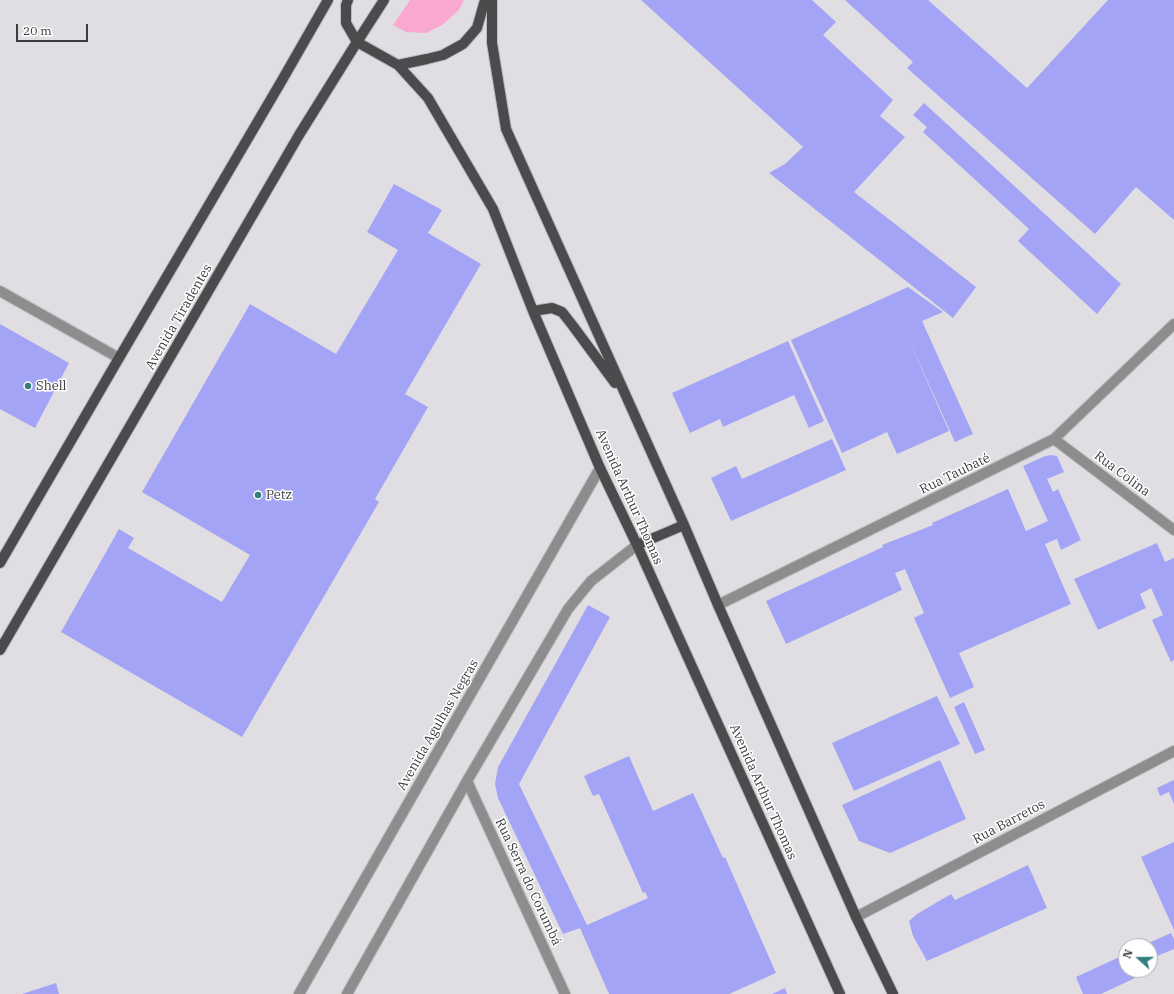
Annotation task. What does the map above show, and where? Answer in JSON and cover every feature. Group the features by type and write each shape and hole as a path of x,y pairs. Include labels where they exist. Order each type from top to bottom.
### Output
{"main road":[{"path":"0,563 282,82 328,0"},
{"path":"348,0 346,5 346,22 357,42"},
{"name":"Avenida Tiradentes","path":"0,650 295,142 384,0"},
{"path":"398,65 443,55 463,44 477,28 485,0"},
{"path":"492,0 492,43 506,129 684,525 856,917 893,994"},
{"name":"Avenida Arthur Thomas","path":"357,42 398,65 428,98 493,209 533,311 600,468 637,545 840,994"},
{"path":"533,311 552,308 562,312 628,401"},
{"path":"637,545 684,525"}],"street":[{"path":"0,291 119,358"},
{"name":"Rua Taubaté","path":"718,605 1054,439 1174,324"},
{"name":"Rua Colina","path":"1054,439 1174,530"},
{"name":"Avenida Agulhas Negras","path":"303,993 600,468"},
{"path":"347,994 467,780 568,609 591,581 637,545"},
{"name":"Rua Barretos","path":"856,917 1174,751"},
{"name":"Rua Serra do Corumbá","path":"467,780 565,994"}],"shaded area":[{"path":"410,0 464,0 459,10 442,25 426,33 406,32 393,25"}],"building":[{"path":"641,0 812,0 836,22 823,35 893,100 880,116 905,137 854,192 976,287 953,318 769,173 785,164 803,147"},
{"path":"845,0 928,0 1027,88 1108,0 1174,0 1174,220 1136,187 1095,234 907,68 913,62"},
{"path":"924,103 1121,284 1097,314 1018,241 1029,229 923,132 927,127 913,115"},
{"path":"394,184 442,210 428,233 481,264 405,394 428,407 375,499 379,502 242,737 61,632 119,529 134,538 128,548 222,602 250,555 142,492 250,304 336,354 398,250 367,232"},
{"path":"908,287 943,312 922,321 973,434 955,442 904,329 949,431 897,454 887,432 842,453 791,340"},
{"name":"Shell","path":"0,324 69,363 35,428 0,409"},
{"path":"788,341 824,421 809,428 794,395 723,427 720,419 690,433 672,393"},
{"path":"832,439 846,470 731,521 711,478 736,466 742,479"},
{"path":"1045,456 1057,456 1064,472 1047,479 1053,492 1058,489 1081,540 1061,550 1057,539 1045,544 1071,604 959,653 974,687 950,698 914,618 924,613 905,569 895,573 902,590 786,644 766,601 883,547 882,545 933,525 932,523 1008,489 1026,531 1048,521 1023,466"},
{"path":"1157,543 1165,562 1174,558 1174,660 1171,662 1152,620 1163,615 1151,588 1140,594 1146,608 1098,630 1074,579"},
{"path":"588,605 610,617 519,784 587,925 648,898 645,892 643,893 599,794 593,796 584,776 629,756 653,811 693,793 723,858 725,857 776,973 729,994 609,994 580,928 563,934 498,798 495,784 498,767"},
{"path":"937,696 960,744 854,791 832,743"},
{"path":"964,702 985,750 975,754 954,707"},
{"path":"940,760 966,819 890,853 859,841 842,805"},
{"path":"1174,780 1174,804 1169,792 1160,796 1157,788"},
{"path":"1174,842 1174,930 1141,857"},
{"path":"1028,865 1047,908 927,961 913,936 909,921 917,914 951,894 955,900"},
{"path":"1171,933 1174,939 1174,949 1158,956 1158,939"},
{"path":"1118,958 1118,978 1135,978 1101,994 1083,994 1076,977"},
{"path":"56,983 59,994 22,994"},
{"path":"785,988 787,994 772,994"}],"place":[{"name":"Shell","path":"28,386"},
{"name":"Petz","path":"258,495"}]}
